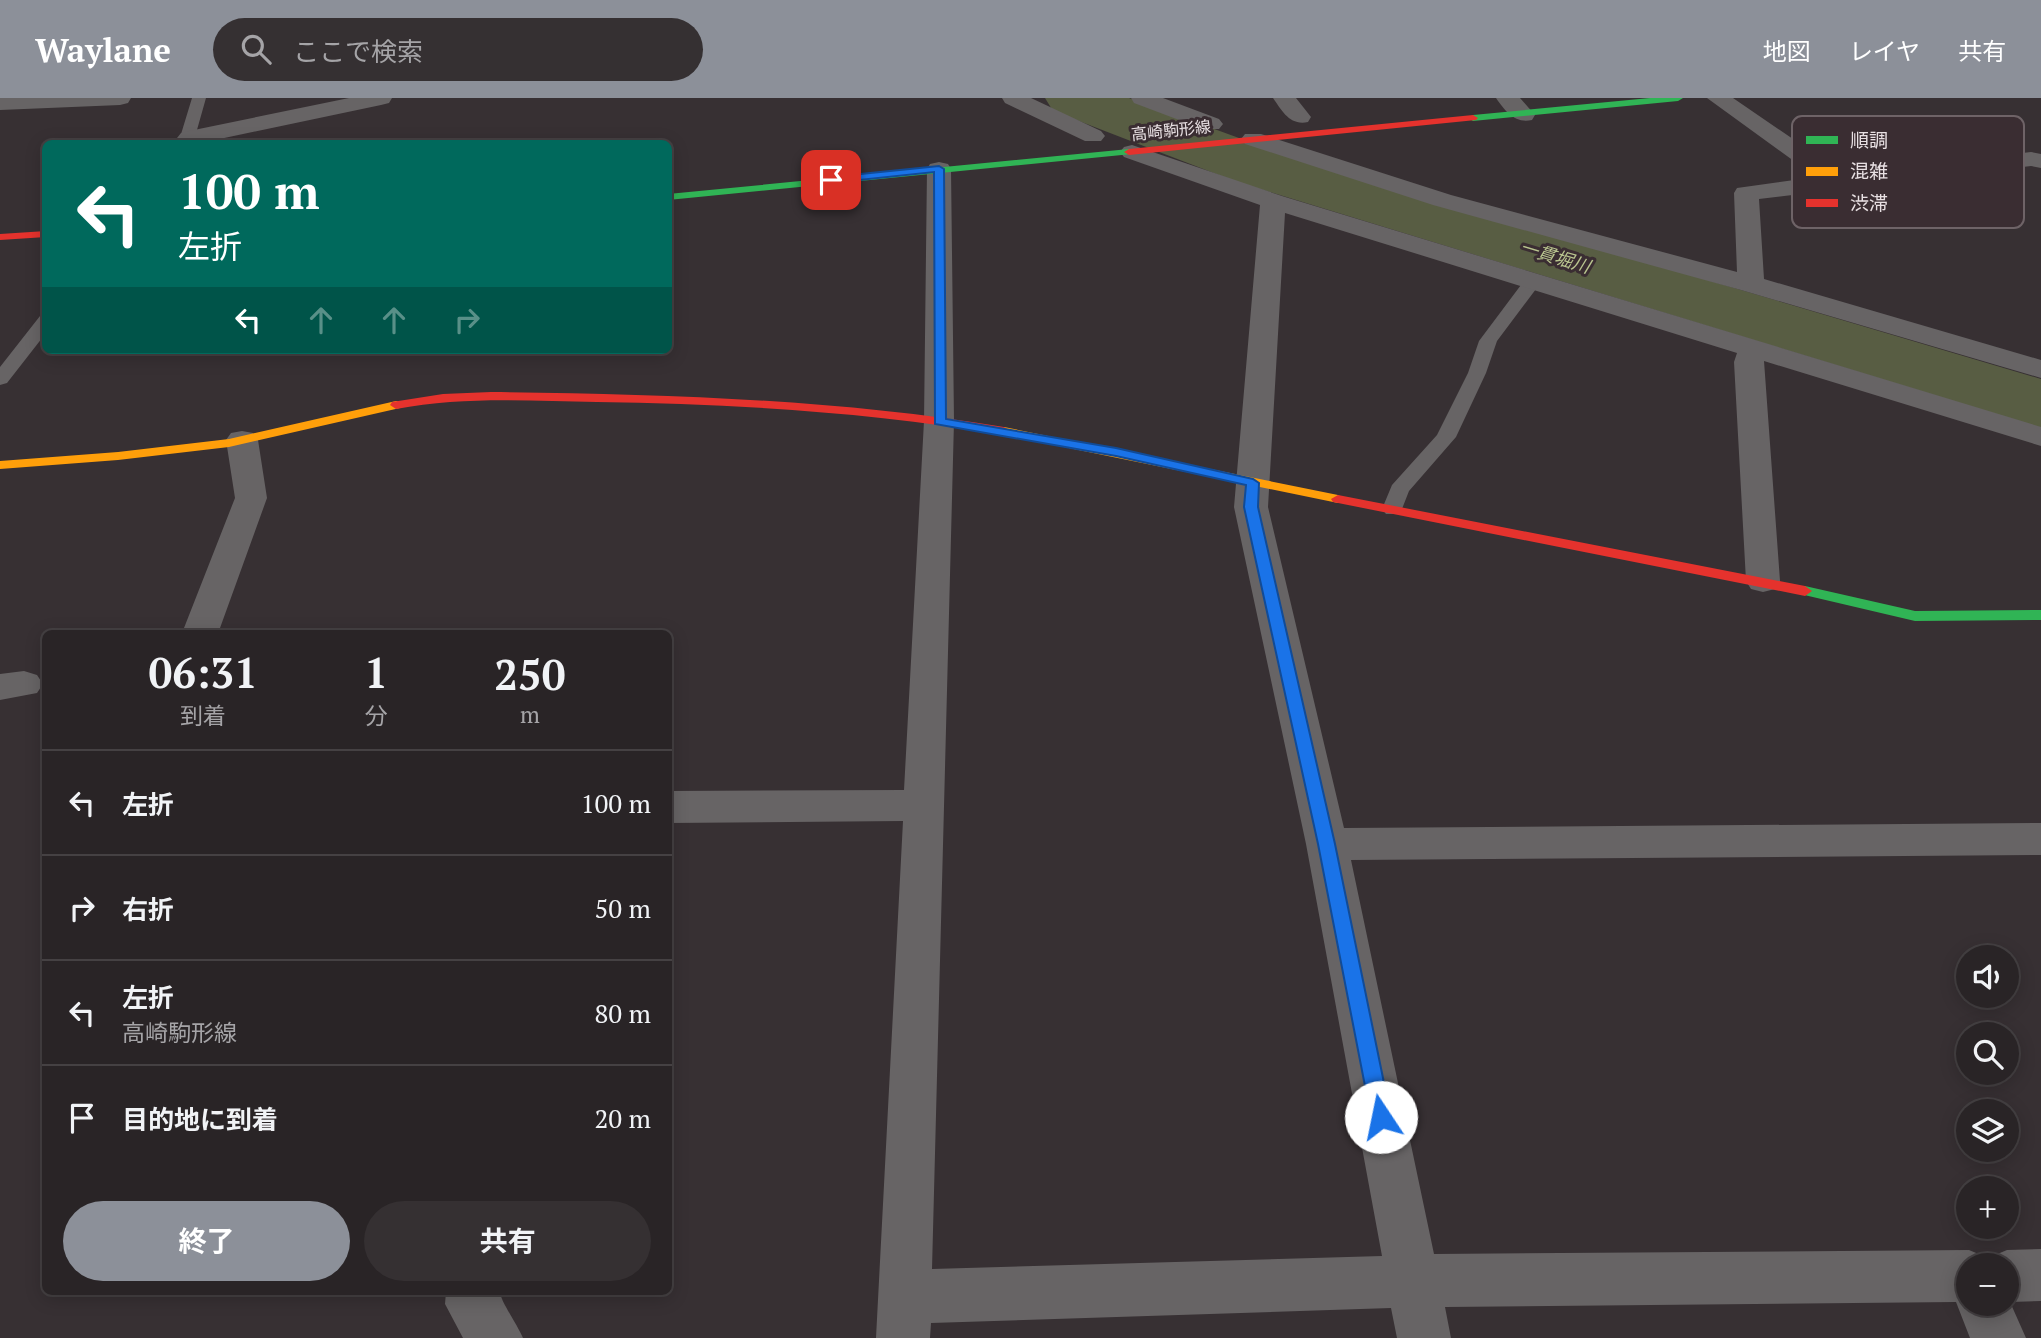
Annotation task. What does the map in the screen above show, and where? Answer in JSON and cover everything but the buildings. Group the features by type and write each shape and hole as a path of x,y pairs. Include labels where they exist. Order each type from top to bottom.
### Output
{"street":[{"path":"0,103 120,98"},
{"path":"191,140 380,98"},
{"path":"1013,98 1100,135"},
{"path":"1142,98 1212,124"},
{"path":"1497,98 1524,115"},
{"name":"高崎駒形線","path":"672,197 1678,98"},
{"path":"1718,98 1792,149"},
{"path":"1279,108 1307,116"},
{"name":"高崎駒形線","path":"1174,128 1212,124"},
{"path":"1066,138 1100,135"},
{"path":"1248,139 1442,200 1751,284 2041,369"},
{"path":"1138,151 1273,201 2041,437"},
{"path":"939,169 939,421 905,1318 1413,1281 1956,1276"},
{"path":"1751,284 1746,193 1792,188"},
{"path":"1273,201 1251,507 1327,844 1424,1338"},
{"path":"0,237 42,234"},
{"path":"1753,349 1749,362 1763,581"},
{"path":"0,465 118,456 242,440 420,400 482,396 676,399 776,404 855,410 939,421 1116,452 1253,483 1763,581 1915,615 2041,615"},
{"path":"202,628 251,498 242,440"},
{"path":"672,807 924,805"},
{"path":"1327,844 2041,839"},
{"path":"2019,1276 2041,1275"},
{"path":"473,1295 472,1304 496,1338"},
{"path":"1988,1316 1999,1338"}],"lane":[{"path":"187,140 199,98"},
{"path":"1393,509 1399,489 1446,437 1477,373 1489,341 1533,281"},
{"path":"0,379 42,325"}],"waterway":[{"name":"一貫堀川","path":"1074,98 1260,168 2041,404"}],"traffic: fast":[{"path":"1473,118 1678,98"},
{"path":"672,197 1129,152"},
{"path":"1805,591 1915,616 2041,615"}],"traffic: slow":[{"path":"0,465 118,456 229,443 396,405"},
{"path":"1004,431 1338,499"}],"traffic: jam":[{"path":"1129,152 1473,118"},
{"path":"0,237 42,234"},
{"path":"396,405 443,398 491,396 744,403 848,410 1004,431"},
{"path":"1338,499 1805,591"}],"route":[{"path":"831,180 939,169 939,421 1116,452 1253,483 1251,507 1327,844 1381,1117"}]}
